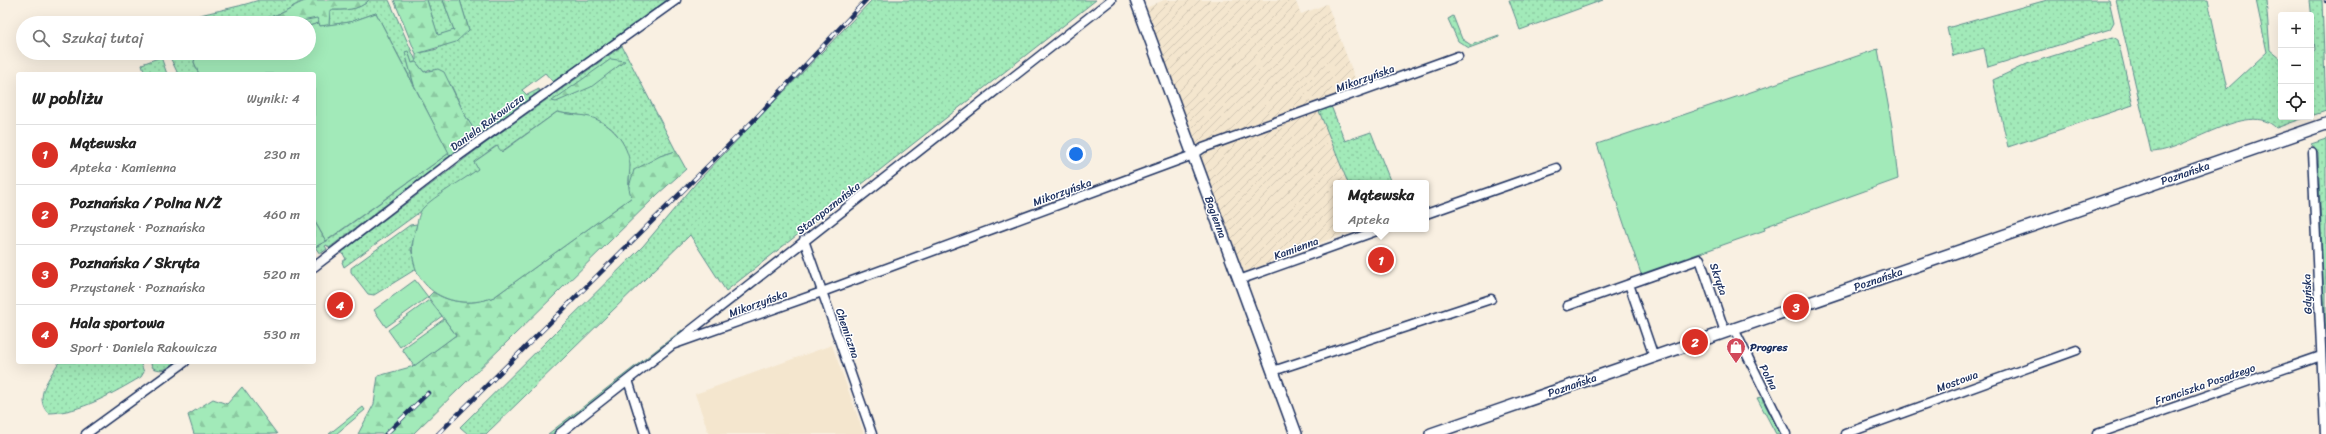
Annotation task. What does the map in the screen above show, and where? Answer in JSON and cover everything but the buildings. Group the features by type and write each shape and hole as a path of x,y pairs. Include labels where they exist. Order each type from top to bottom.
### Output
{"main road":[{"name":"Bagienna","path":"1136,0 1296,434"},
{"name":"Poznańska","path":"1431,434 2326,124"}],"street":[{"name":"Daniela Rakowicza","path":"316,265 457,157 676,0"},
{"name":"Staropoznańska","path":"558,434 1111,0"},
{"name":"Mikorzyńska","path":"672,345 822,292 1193,155 1203,148 1458,56"},
{"name":"Gdyńska","path":"2312,152 2325,434"},
{"path":"1429,213 1557,168"},
{"name":"Kamienna","path":"1240,280 1374,232"},
{"name":"Chemiczna","path":"804,240 872,434"},
{"name":"Skryta","path":"1567,306 1700,259 1730,330"},
{"path":"1629,284 1654,357"},
{"path":"1273,371 1492,299"},
{"path":"706,318 713,331"},
{"name":"Polna","path":"1730,330 1786,434"},
{"name":"Mostowa","path":"1844,434 2077,350"},
{"name":"Franciszka Posadzego","path":"2097,434 2321,356"},
{"path":"86,434 182,364"},
{"path":"628,380 645,434"}],"shaded area":[{"path":"1164,0 1295,0 1301,14 1327,4 1358,86 1316,103 1347,180 1333,180 1333,232 1348,232 1243,273 1146,8"},
{"path":"832,345 864,434 709,434 695,394"}],"green space":[{"path":"259,0 308,0 298,3 273,16 196,16"},
{"path":"308,0 369,0 365,4 356,8 330,10 329,25 320,26 316,16 273,16"},
{"path":"369,0 389,0 416,61 416,54 437,49 469,30 460,0 667,0 553,82 545,73 522,90 527,95 539,89 540,91 478,136 464,143 460,142 475,131 466,117 451,85 430,69 424,72 416,62 412,63 408,52 405,52 414,85 376,13 350,22 329,25 329,10 356,8 365,4"},
{"path":"394,0 427,0 438,35 454,30 443,0 460,0 469,30 456,42 416,54"},
{"path":"427,0 443,0 454,30 438,36"},
{"path":"872,0 1096,0 726,291 690,235 486,434 468,434 460,427 643,246 697,182"},
{"path":"1509,0 1603,0 1520,30"},
{"path":"2047,0 2109,0 2114,22 2110,29 1988,67 1984,48 1953,56 1947,28"},
{"path":"2116,0 2208,0 2227,89 2267,52 2256,0 2266,0 2270,50 2278,57 2278,120 2299,120 2276,128 2264,121 2250,120 2234,123 2165,150 2151,152"},
{"path":"2310,0 2322,0 2326,111 2314,115 2314,12 2311,12"},
{"path":"376,13 449,153 326,241 316,224 316,72 198,72 194,62 195,60 316,60 316,24 319,23 320,26 350,22"},
{"path":"1453,16 1462,39 1471,45 1499,35 1499,37 1469,48 1458,41 1448,19"},
{"path":"316,17 319,23 316,24"},
{"path":"2113,37 2118,40 2133,105 2008,147 1993,80 2027,64"},
{"path":"622,46 676,151 660,156 629,184 626,153 617,135 611,128 602,122 591,118 557,112 501,152 496,146 474,162 479,169 344,267 342,262 346,259 342,252 479,148"},
{"path":"1878,49 1892,126 1898,179 1764,227 1765,230 1641,274 1597,144"},
{"path":"408,51 412,63 416,62 424,72 438,69 444,72 466,117 475,131 458,143 459,148 450,156 414,85 405,52"},
{"path":"611,59 625,61 591,87 556,102 552,101"},
{"path":"153,60 162,60 166,72 144,72 142,64"},
{"path":"171,60 195,60 198,72 177,72"},
{"path":"1331,106 1345,141 1371,132 1390,180 1347,180 1319,111"},
{"path":"557,112 586,116 598,120 617,135 629,157 629,189 632,197 494,297 476,302 459,302 443,297 430,289 420,278 414,263 412,247 419,215 422,210 434,198 478,169 474,162 497,146 502,152"},
{"path":"2326,139 2326,356 2318,152 2311,144"},
{"path":"676,151 686,169 658,194 413,434 358,434 374,404 378,376 414,366 456,335 428,297 433,292 447,299 463,302 486,300 494,297 632,197 628,190 634,170 660,156"},
{"path":"449,153 450,156 329,248 327,245 325,246 327,249 320,254 316,246 327,241"},
{"path":"316,224 326,241 316,246"},
{"path":"417,224 411,249 416,269 374,295 368,294 351,272 351,268 410,225"},
{"path":"415,280 428,297 386,327 374,310"},
{"path":"429,300 442,316 400,347 388,330"},
{"path":"444,319 456,335 414,366 402,349"},
{"path":"682,330 682,333 553,434 548,434"},
{"path":"58,364 141,364 144,372 141,377 85,406 73,410 48,413 42,400 44,387"},
{"path":"151,364 172,364 162,370 153,368"},
{"path":"242,387 277,434 194,434 188,415 213,399 227,404"},
{"path":"1761,397 1781,434 1776,434 1757,398"},
{"path":"363,407 365,410 336,434 329,434"}],"railway":[{"path":"438,434 755,119 866,0"},
{"path":"386,434 428,393"}],"place":[{"name":"Mątewska","path":"1381,260"},
{"name":"Hala sportowa","path":"340,305"},
{"name":"Poznańska / Skryta","path":"1796,307"},
{"name":"Poznańska / Polna N/Ż","path":"1695,342"},
{"name":"Progres","path":"1736,364"}]}
